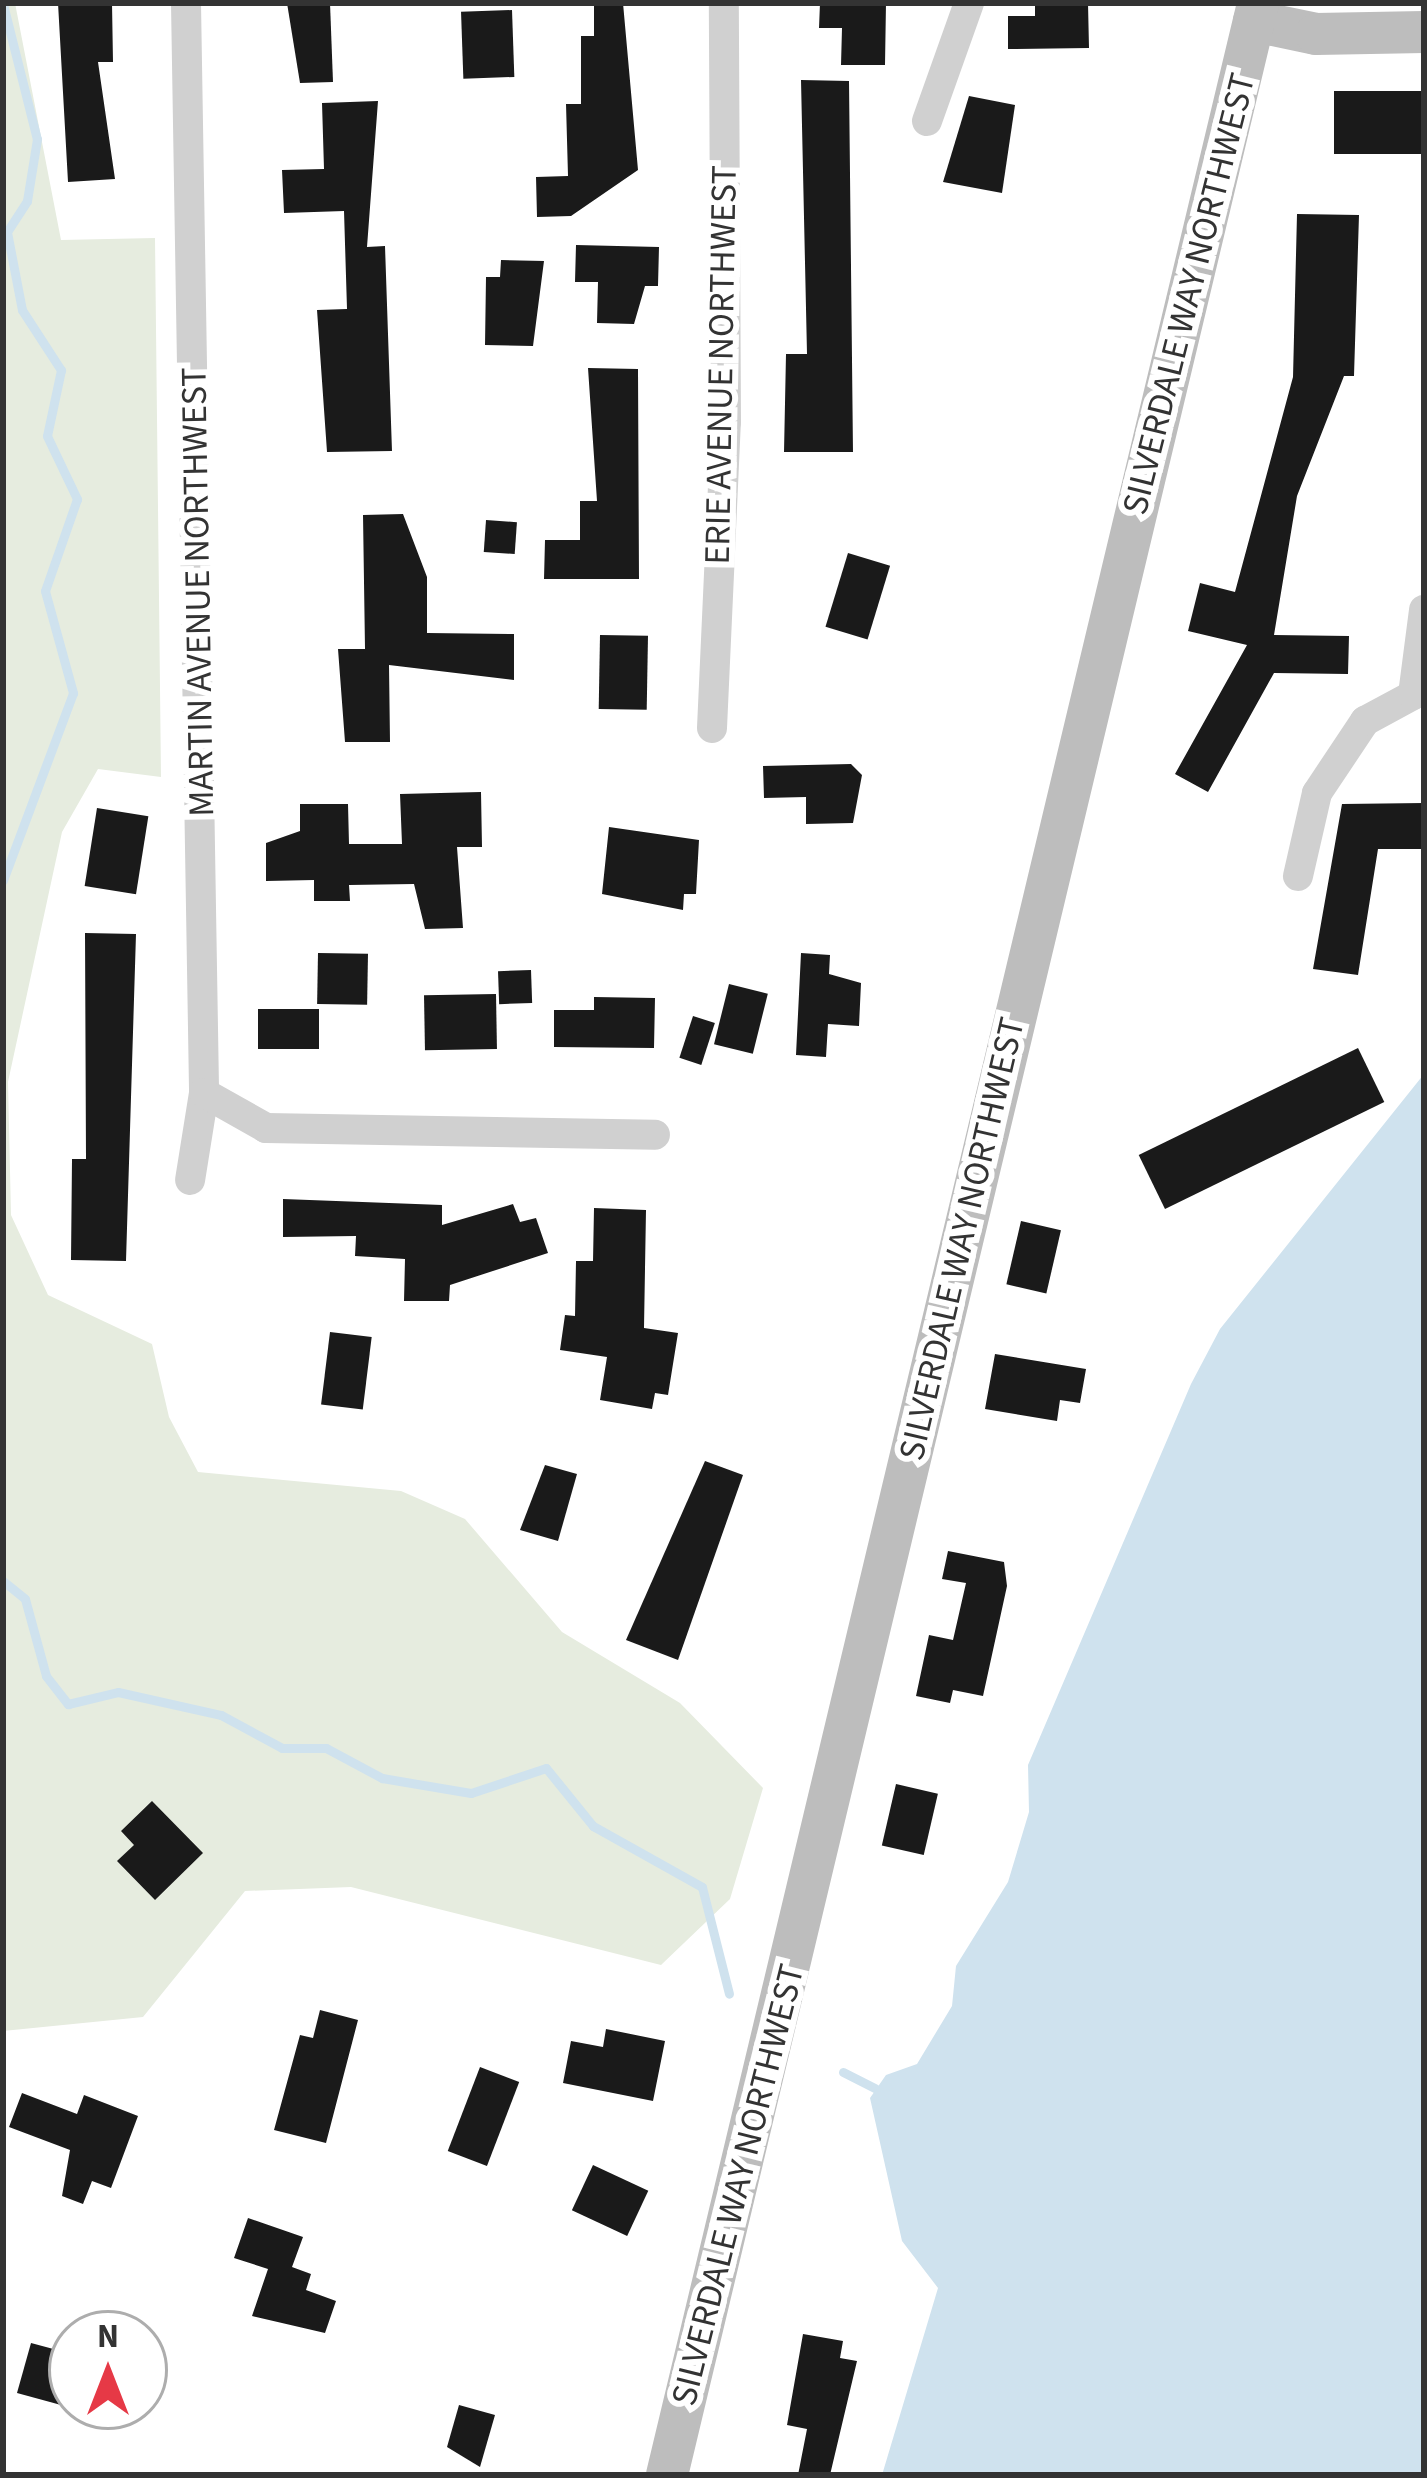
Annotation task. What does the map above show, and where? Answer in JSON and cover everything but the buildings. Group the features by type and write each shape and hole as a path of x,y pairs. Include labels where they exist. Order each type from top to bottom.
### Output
{"main road":[{"path":"1256,12 1316,34 1424,32"},
{"name":"SILVERDALE WAY NORTHWEST","path":"667,2475 1256,12"}],"street":[{"name":"MARTIN AVENUE NORTHWEST","path":"186,3 204,1093 190,1180"},
{"name":"ERIE AVENUE NORTHWEST","path":"712,728 725,422 724,3"},
{"path":"928,121 969,3"},
{"path":"1298,876 1317,793 1365,722 1419,694 1424,610"},
{"path":"204,1093 266,1128 655,1136"}],"shaded area":[{"path":"3,3 15,3 61,240 155,238 161,777 98,769 62,832 8,1082 11,1215 48,1295 152,1344 169,1417 198,1472 401,1491 465,1519 562,1632 680,1703 763,1788 730,1899 661,1965 351,1887 245,1891 143,2017 3,2031"}],"water":[{"path":"1424,1074 1424,2475 882,2475 938,2288 902,2241 870,2098 886,2075 917,2064 952,2006 956,1966 1008,1882 1029,1812 1028,1765 1191,1384 1220,1329"}],"waterway":[{"path":"3,4 37,139 27,201 7,232 22,310 61,370 47,436 77,499 45,591 73,693 3,880"},
{"path":"3,1581 25,1599 46,1676 68,1704 118,1692 221,1715 282,1748 326,1748 382,1778 471,1793 546,1768 593,1826 702,1887 729,1994"},
{"path":"843,2072 875,2088"}]}
